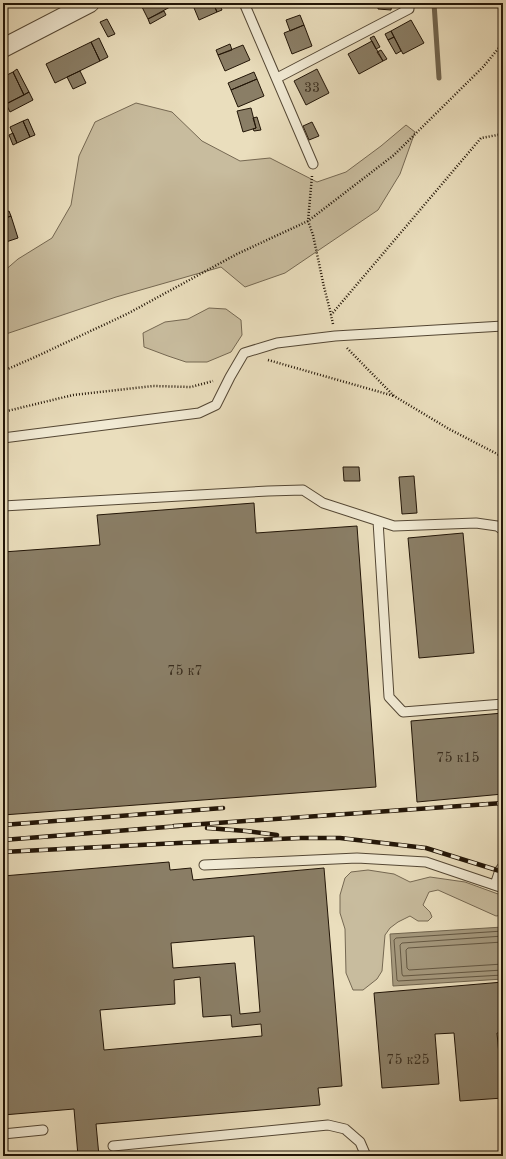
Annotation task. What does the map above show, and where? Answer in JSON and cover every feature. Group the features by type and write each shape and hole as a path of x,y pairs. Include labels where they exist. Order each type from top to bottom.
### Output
{"street":[{"path":"3,48 80,5"}],"lane":[{"path":"244,3 313,164"},
{"path":"276,78 409,9 408,3"},
{"path":"3,438 200,413 216,405 244,353 277,343 335,336 503,326"},
{"path":"3,506 303,490 323,503 394,526 476,523 497,526 503,530"},
{"path":"378,521 389,697 403,712 503,704"},
{"path":"204,865 357,858 426,862 499,887 500,870 503,866"},
{"path":"113,1146 328,1125 345,1129 360,1142 366,1156"},
{"path":"3,1134 43,1130"}],"path":[{"path":"3,371 127,314 237,254 308,221 394,155 483,67 503,43"},
{"path":"331,315 481,138 503,134"},
{"path":"313,164 308,221 313,235 335,336 394,396 449,429 503,457"},
{"path":"244,353 394,396"},
{"path":"3,412 73,395 153,386 191,387 230,377"}],"shaded area":[{"path":"136,103 172,112 202,141 240,161 270,158 317,182 346,172 406,125 415,132 400,174 378,210 285,273 245,287 221,267 116,297 3,335 3,272 18,259 52,238 71,205 79,156 95,122"},
{"path":"209,308 226,309 241,320 242,335 231,352 207,362 186,362 144,347 143,333 165,322 188,319"},
{"path":"368,870 394,874 410,882 430,877 465,882 498,894 503,899 503,915 496,916 438,890 429,892 423,905 430,912 432,917 428,921 418,921 410,916 390,928 385,935 382,971 377,979 363,990 353,990 346,973 345,929 340,913 340,895 345,878 351,872"}],"water":[{"path":"503,927 503,979 393,986 390,934"}],"building":[{"path":"140,3 167,3 170,7 148,19"},
{"path":"192,3 213,3 217,12 199,20"},
{"path":"213,3 219,3 222,10 217,12"},
{"path":"378,3 392,3 391,10 378,9"},
{"path":"164,11 166,15 150,24 148,19"},
{"path":"300,15 304,25 290,31 286,20"},
{"path":"107,19 115,34 108,37 100,22"},
{"path":"411,20 424,43 403,54 391,31"},
{"path":"304,25 312,46 292,54 284,33"},
{"path":"391,31 394,37 388,40 385,34"},
{"path":"374,36 380,47 376,49 370,38"},
{"path":"394,37 401,51 396,54 388,40"},
{"path":"99,38 108,57 100,61 91,42"},
{"path":"372,41 383,61 359,74 348,54"},
{"path":"91,42 100,61 55,83 46,64"},
{"path":"230,44 232,50 218,55 216,50"},
{"path":"243,45 250,60 225,71 218,55"},
{"path":"381,50 387,59 383,61 377,52"},
{"path":"17,69 29,92 24,95 13,72"},
{"path":"317,69 329,93 306,105 294,81"},
{"path":"80,71 86,83 73,89 67,77"},
{"path":"13,72 24,95 6,104 3,98 3,77"},
{"path":"254,72 257,79 231,90 228,83"},
{"path":"257,79 264,96 238,107 231,90"},
{"path":"29,92 33,100 10,112 6,104"},
{"path":"251,108 256,128 243,132 237,111"},
{"path":"257,117 261,130 254,131 253,129 256,128 253,118"},
{"path":"28,119 35,135 30,137 23,121"},
{"path":"23,121 30,137 17,143 10,127"},
{"path":"312,122 319,136 309,140 303,126"},
{"path":"13,133 17,143 13,145 9,135"},
{"path":"9,211 11,216 3,219 3,213"},
{"path":"11,216 18,238 3,243 3,219"},
{"path":"343,467 359,467 360,481 344,481"},
{"path":"414,476 417,513 402,514 399,477"},
{"path":"254,503 256,533 357,526 376,787 3,815 3,552 100,545 97,515"},
{"path":"463,533 474,653 419,658 408,538"},
{"path":"503,713 503,794 417,802 411,721"},
{"path":"169,862 170,870 191,868 193,880 324,868 342,1086 318,1088 320,1105 96,1124 99,1156 78,1156 74,1109 3,1115 3,876","holes":["254,936 260,1012 240,1014 235,963 173,968 171,943","200,977 203,1017 231,1015 232,1027 261,1024 262,1036 104,1050 100,1010 175,1004 174,980"]},
{"path":"503,982 503,1033 497,1033 503,1098 460,1101 454,1033 435,1034 439,1084 382,1088 374,993"}],"waterway":[{"path":"434,3 439,78"}],"railway":[{"path":"174,826 503,803"},
{"path":"3,825 223,808"},
{"path":"3,840 179,826"},
{"path":"207,828 277,835"},
{"path":"3,852 179,843 301,838 340,838 426,848 503,872"}]}
